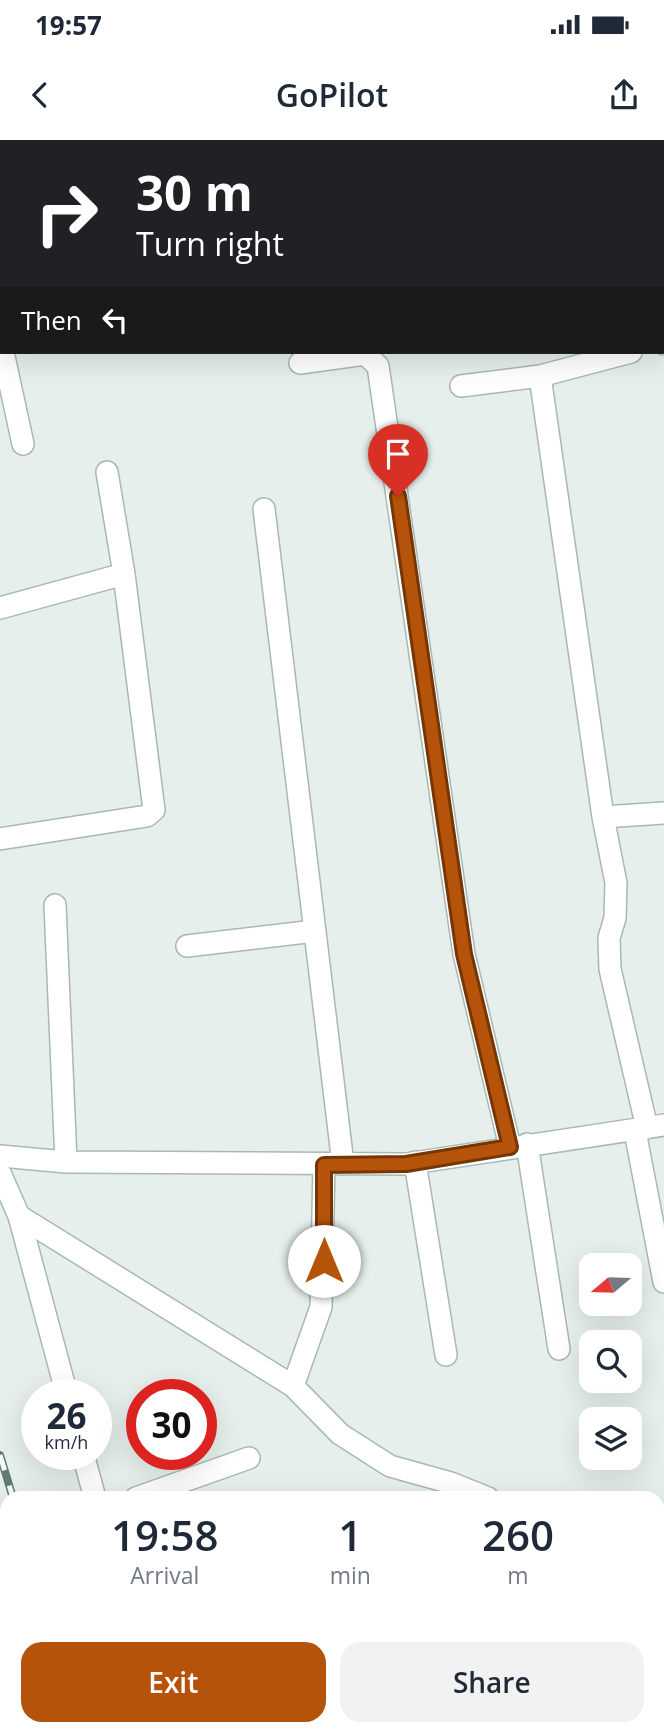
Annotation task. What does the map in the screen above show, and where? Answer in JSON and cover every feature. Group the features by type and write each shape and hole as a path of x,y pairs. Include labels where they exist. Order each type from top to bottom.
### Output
{"street":[{"path":"4,354 23,444"},
{"path":"300,363 365,354 378,366 464,954 519,1145 559,1349"},
{"path":"461,386 540,376 605,355"},
{"path":"540,376 603,817 616,883 615,918 609,938 610,969 649,1128 664,1282"},
{"path":"0,839 147,816 154,810 124,574 107,472"},
{"path":"264,509 315,931 334,1164 321,1307 293,1386"},
{"path":"0,608 124,574"},
{"path":"603,817 664,813"},
{"path":"55,905 66,1162"},
{"path":"187,946 315,931"},
{"path":"0,1156 66,1162 415,1162 649,1128"},
{"path":"415,1162 446,1354"},
{"path":"0,1173 19,1216 63,1379"},
{"path":"19,1216 293,1386 340,1434 390,1466 471,1491"},
{"path":"156,1491 249,1458"},
{"path":"87,1470 93,1491"}],"railway":[{"path":"0,1455 11,1491"}],"route":[{"path":"324,1261 324,1165 406,1164 510,1147 464,954 398,496"}]}
